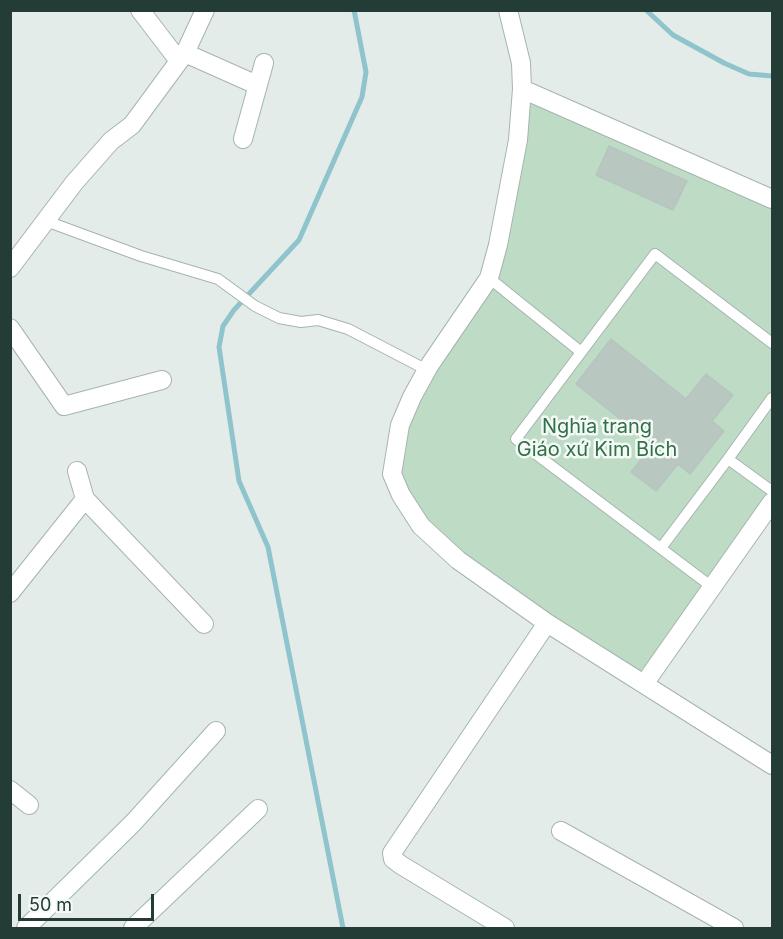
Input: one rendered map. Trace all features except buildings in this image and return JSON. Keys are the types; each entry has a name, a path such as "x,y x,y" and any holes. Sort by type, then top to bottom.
{"street":[{"path":"140,10 182,57 257,85"},
{"path":"10,268 111,141 132,125 182,57 205,10"},
{"path":"508,10 521,63 522,89 518,140 498,245 489,278 427,370 400,425 392,474 400,495 421,526 458,560 547,623 772,765"},
{"path":"243,139 264,63"},
{"path":"522,89 772,199"},
{"path":"10,328 64,406 162,380"},
{"path":"77,471 86,499 204,624"},
{"path":"10,593 86,499"},
{"path":"644,684 772,502"},
{"path":"505,928 401,865 393,859 392,853 547,623"},
{"path":"26,928 133,823 216,731"},
{"path":"10,790 29,805"},
{"path":"133,928 258,809"},
{"path":"561,831 734,928"}],"lane":[{"path":"46,221 141,256 218,279 255,306 279,318 301,322 318,320 348,329 427,370"},
{"path":"712,587 516,439 655,254 772,343"},
{"path":"489,278 581,351"},
{"path":"662,548 772,398"},
{"path":"728,459 772,492"}],"green space":[{"name":"Nghĩa trang Giáo xứ Kim Bích","path":"528,98 772,206 772,493 643,676 550,617 463,556 426,522 399,474 407,426 429,379 492,285"}],"waterway":[{"path":"343,928 268,547 239,481 219,347 223,326 234,310 299,240 362,97 366,72 354,10"},
{"path":"646,10 673,35 724,63 749,74 772,76"}]}
